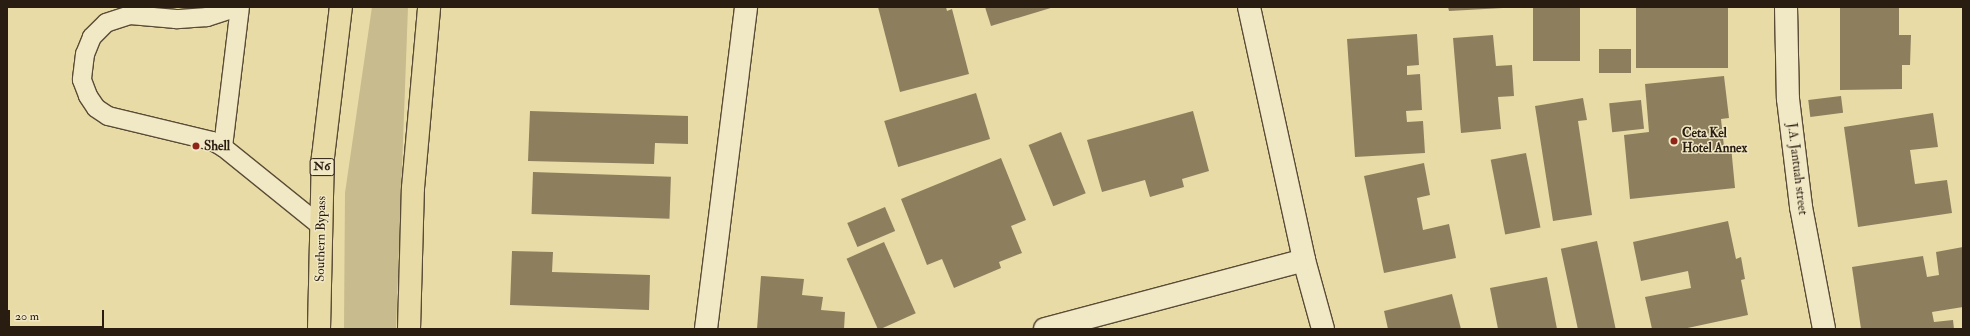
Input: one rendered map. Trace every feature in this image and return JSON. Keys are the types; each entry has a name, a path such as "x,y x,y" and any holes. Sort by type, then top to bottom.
{"highway":[{"name":"Southern Bypass","path":"319,329 323,157 341,7"},
{"path":"409,329 413,188 430,7"}],"street":[{"path":"706,329 746,7"},
{"path":"1248,7 1304,260 1323,329"},
{"name":"J.A. Jantuah street","path":"1786,7 1790,115 1801,207 1824,329"},
{"path":"1045,329 1304,260"}],"lane":[{"path":"223,147 239,7 207,17 176,19 130,15 106,24 92,37 85,54 82,80 88,96 96,108 108,116 212,142 223,147 321,226"}],"shaded area":[{"path":"372,7 408,7 396,329 344,329 345,193"}],"building":[{"path":"878,7 946,7 947,11 952,9 969,74 900,92"},
{"path":"985,7 1054,7 991,26"},
{"path":"1448,7 1502,7 1503,8 1449,11"},
{"path":"1533,7 1580,7 1580,61 1533,61"},
{"path":"1636,7 1728,7 1728,68 1636,68"},
{"path":"1840,7 1899,7 1899,35 1911,35 1910,65 1902,65 1902,89 1840,90"},
{"path":"1417,34 1419,65 1407,66 1407,75 1420,74 1422,110 1406,111 1407,122 1423,121 1425,153 1355,157 1347,39"},
{"path":"1493,35 1496,66 1512,65 1514,96 1498,97 1501,129 1461,133 1453,38"},
{"path":"1599,49 1631,49 1631,73 1599,73"},
{"name":"Ceta Kel Hotel Annex","path":"1724,76 1729,118 1721,119 1724,147 1731,146 1735,188 1630,199 1624,135 1649,132 1645,84"},
{"path":"976,93 990,139 898,167 884,121"},
{"path":"1841,96 1843,113 1810,117 1808,100"},
{"path":"1583,98 1587,120 1578,121 1592,215 1553,221 1535,106"},
{"path":"1641,100 1644,129 1612,132 1609,103"},
{"path":"530,111 688,116 688,144 655,143 654,164 528,161"},
{"path":"1193,111 1209,171 1182,179 1184,187 1150,197 1145,180 1102,192 1087,140"},
{"path":"1933,113 1938,147 1910,150 1915,184 1947,180 1952,213 1858,227 1844,127"},
{"path":"1061,132 1086,193 1053,206 1029,145"},
{"path":"1526,153 1541,228 1505,234 1491,160"},
{"path":"1001,158 1026,220 1011,226 1022,253 999,262 1001,268 954,288 942,259 927,265 901,199"},
{"path":"1424,163 1430,195 1417,198 1423,230 1449,224 1456,258 1384,273 1364,176"},
{"path":"533,172 671,177 669,219 532,214"},
{"path":"885,207 895,231 857,247 847,223"},
{"path":"1728,221 1736,259 1741,257 1745,279 1741,280 1748,315 1683,329 1652,329 1645,297 1691,288 1688,271 1641,281 1633,242"},
{"path":"1597,241 1616,329 1578,329 1561,249"},
{"path":"884,242 916,313 878,329 847,259"},
{"path":"1963,247 1963,307 1932,312 1934,322 1953,320 1954,329 1861,329 1852,267 1923,256 1927,277 1939,275 1936,252"},
{"path":"512,251 553,252 552,272 650,275 649,310 510,305"},
{"path":"761,276 804,279 802,295 823,297 821,310 845,312 844,329 757,329"},
{"path":"1547,277 1557,329 1498,329 1490,288"},
{"path":"1452,294 1461,329 1388,329 1384,311"}],"place":[{"name":"Ceta Kel Hotel Annex","path":"1674,141"},
{"name":"Shell","path":"196,146"}]}
